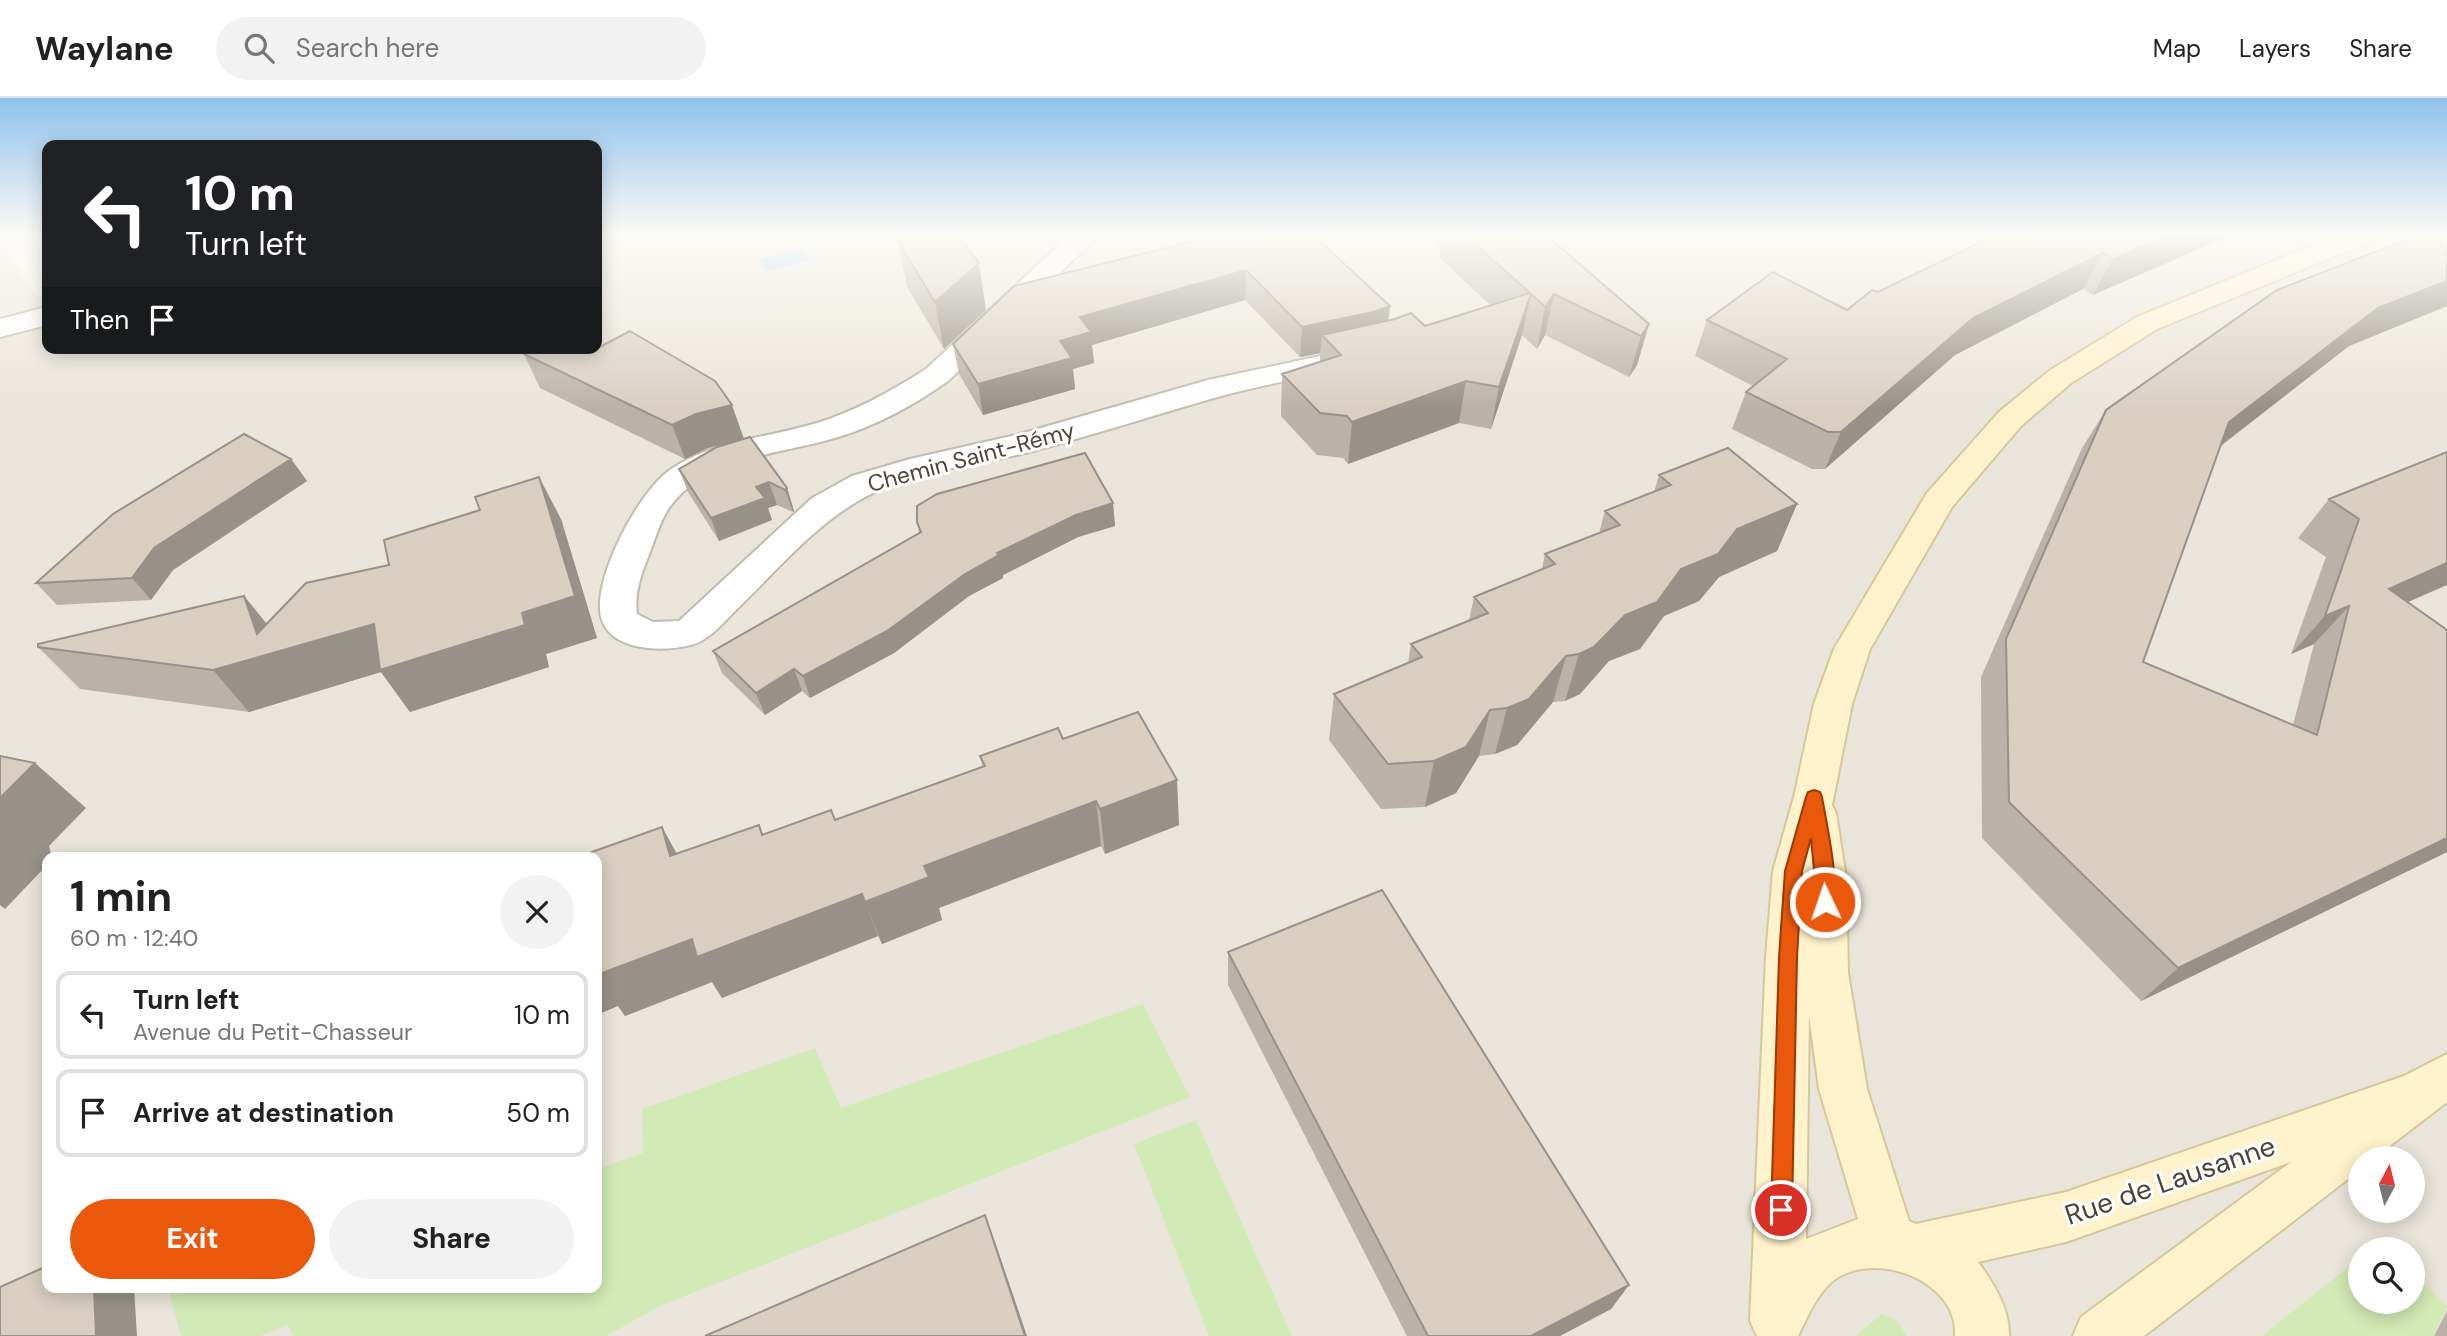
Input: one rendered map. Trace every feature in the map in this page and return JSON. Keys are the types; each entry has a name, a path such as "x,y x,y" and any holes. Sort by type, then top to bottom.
{"street":[{"name":"Chemin Saint-Rémy","path":"1024,293 937,374 913,392 857,420 722,458 685,476 665,491 654,506 631,556 616,606 620,620 646,636 666,637 690,632 824,506 864,484 910,469 1024,443 1219,387 1367,355"},
{"path":"1775,1327 1788,957 1794,871 1814,797 1833,704 1853,649 1940,500 2010,419 2060,377 2147,323 2217,293"},
{"path":"0,328 42,317"},
{"path":"1814,797 1825,878 1826,973 1843,1089 1904,1245 1944,1264 1964,1285 1982,1322 1982,1336"},
{"name":"Rue de Lausanne","path":"1775,1327 1815,1262 1852,1244 1904,1245 2066,1217 2432,1085"},
{"name":"Rue de Lausanne","path":"2100,1336 2432,1085"}],"shaded area":[{"path":"0,293 34,293 37,297 42,296 42,354 602,354 602,293 2447,293 2447,1336 0,1336"}],"green space":[{"path":"1143,1004 1190,1097 662,1305 606,1336 293,1336 288,1325 260,1336 181,1336 169,1293 602,1293 602,1167 643,1153 642,1109 815,1048 841,1108"},
{"path":"1196,1120 1292,1336 1209,1336 1134,1144"},
{"path":"2348,1267 2348,1314 2425,1314 2425,1285 2447,1306 2434,1336 2262,1336"},
{"path":"1882,1314 1897,1321 1907,1336 1855,1336"}],"building":[{"path":"929,293 945,293 935,302"},
{"path":"1007,293 1166,293 1080,317 1091,332 1060,341 1072,358 978,384 953,344"},
{"path":"1268,293 1376,293 1390,306 1373,312 1302,327"},
{"path":"1530,293 1613,293 1649,324 1641,336 1554,294 1545,307 1531,294 1499,387 1466,381 1352,422 1347,416 1320,413 1282,374 1341,355 1322,335 1411,313 1425,326"},
{"path":"1744,293 1813,293 1847,310 1869,293 2023,293 1973,318 1841,432 1828,432 1746,392 1787,359 1707,320"},
{"path":"2273,293 2417,293 2378,308 2229,422 2143,662 2317,735 2349,606 2325,616 2359,519 2329,499 2447,452 2447,563 2389,589 2447,630 2447,838 2178,968 2009,802 2006,639 2106,410"},
{"path":"630,331 715,381 732,405 696,414 672,425 524,354 602,354 602,346"},
{"path":"244,434 291,459 154,548 132,578 36,583 113,514"},
{"path":"750,437 787,488 785,490 769,482 756,487 765,498 711,518 679,469 717,447"},
{"path":"1728,448 1797,504 1737,529 1718,554 1681,569 1657,602 1625,615 1594,647 1566,656 1529,699 1507,708 1490,710 1466,747 1434,761 1388,764 1334,694 1422,657 1411,644 1488,613 1474,597 1555,564 1545,554 1620,525 1605,511 1671,485 1659,475"},
{"path":"1085,453 1113,503 1076,515 997,553 999,555 965,574 887,631 803,676 794,669 756,693 713,651 921,532 917,522 917,506 937,494"},
{"path":"539,477 575,596 522,613 525,625 380,670 374,624 213,670 38,647 38,644 244,596 257,634 306,583 389,565 384,540 480,510 475,497"},
{"path":"1138,712 1177,780 1100,809 1096,801 924,866 929,877 865,902 862,894 697,957 692,939 602,973 602,852 592,852 662,827 670,856 759,825 762,835 831,810 835,820 985,766 980,756 1058,728 1063,739"},
{"path":"0,756 35,763 0,798"},
{"path":"1382,890 1629,1285 1531,1336 1428,1336 1228,952"},
{"path":"985,1215 1025,1336 705,1336"},
{"path":"42,1268 42,1293 94,1293 96,1336 0,1336 0,1287"}],"route":[{"path":"1781,1210 1788,957 1794,871 1814,797 1825,878 1825,902"}]}
